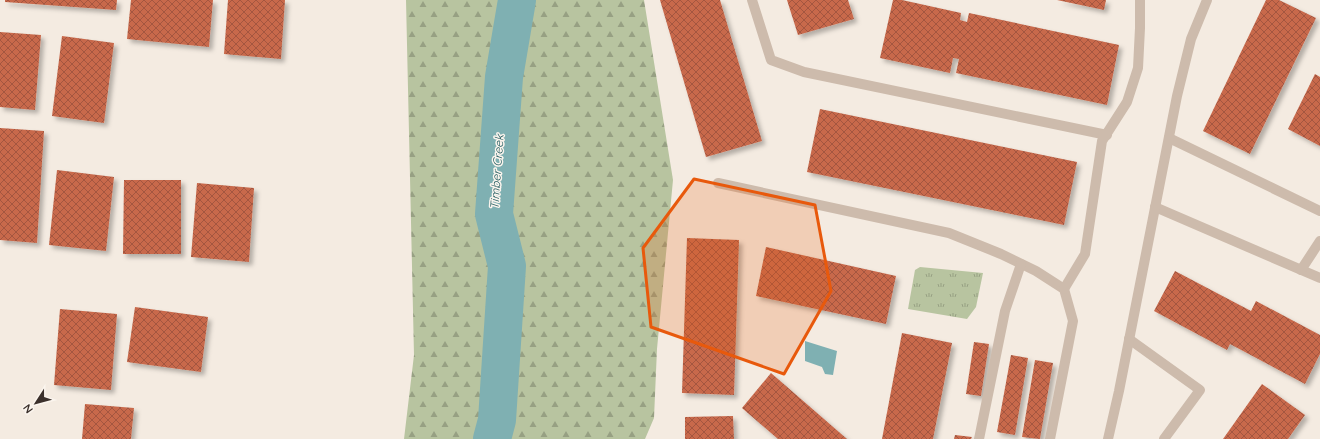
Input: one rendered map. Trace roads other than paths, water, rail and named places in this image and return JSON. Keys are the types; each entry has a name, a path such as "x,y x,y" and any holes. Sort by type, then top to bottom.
{"lane":[{"path":"752,0 771,60 784,65 804,72 1107,135"},
{"path":"1064,289 1085,254 1102,141 1128,102 1138,68 1140,0"},
{"path":"1108,439 1119,391 1177,96 1192,39 1207,0"},
{"path":"1169,138 1320,211"},
{"path":"718,184 949,233 1001,254 1036,271 1064,289 1073,321 1050,439"},
{"path":"1155,207 1320,278"},
{"path":"1301,270 1320,241"},
{"path":"979,439 1005,311 1021,264"},
{"path":"1129,339 1200,390 1164,439"}],"water":[{"path":"805,341 837,351 833,375 825,374 822,367 805,361"}],"waterway":[{"name":"Timber Creek","path":"492,439 497,420 507,266 494,214 504,77 517,0"}]}
